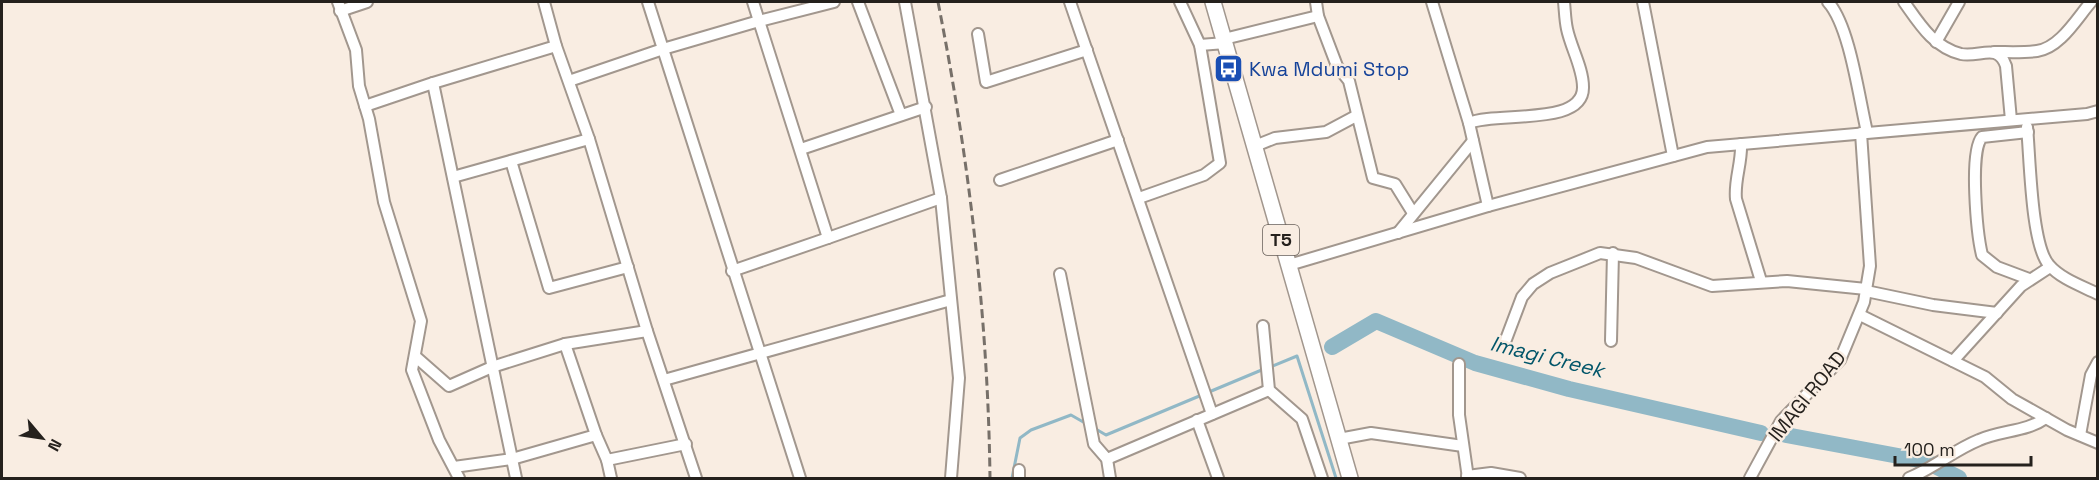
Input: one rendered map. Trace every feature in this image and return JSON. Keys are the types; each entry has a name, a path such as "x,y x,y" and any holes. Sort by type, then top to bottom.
{"highway":[{"name":"T5","path":"1213,2 1350,478"}],"street":[{"path":"367,2 339,6 349,26 356,50 359,86 384,202 421,321 412,370 439,440 459,478"},
{"path":"544,2 556,46 589,139 647,331 696,478"},
{"path":"648,2 732,271 800,478"},
{"path":"753,2 828,238"},
{"path":"569,81 663,49 834,2"},
{"path":"858,2 901,115"},
{"path":"905,2 941,198 959,378 951,478"},
{"path":"1070,2 1212,414"},
{"path":"1139,198 1204,175 1220,162 1200,45 1180,2"},
{"path":"1316,2 1318,16 1337,66 1349,81 1373,178 1395,184 1413,213"},
{"path":"1432,2 1469,123 1488,206"},
{"path":"1469,123 1488,117 1554,114 1567,111 1576,104 1583,87 1567,29 1564,2"},
{"path":"1642,2 1673,156"},
{"path":"1904,2 1936,42 1963,55 2037,51 2048,47 2062,35 2091,2"},
{"path":"1936,42 1959,2"},
{"name":"IMAGI ROAD","path":"1750,478 1781,421 1840,360 1860,315 1866,290 1870,266 1864,132 1848,49 1832,3"},
{"path":"1200,45 1224,41 1318,16"},
{"path":"978,33 986,82 1087,50"},
{"path":"365,106 556,46"},
{"path":"1994,52 2002,58 2006,66 2011,120"},
{"path":"433,83 516,478"},
{"path":"801,149 926,107"},
{"path":"1289,265 1488,206 1707,147 2097,111"},
{"path":"1255,147 1275,138 1326,132 1356,116"},
{"path":"2026,118 2038,240 2043,257 2050,267 2097,294"},
{"path":"2028,132 1982,137 1976,152 1978,236 1982,255 1997,267 2029,279"},
{"path":"453,177 589,139"},
{"path":"1000,180 1119,141"},
{"path":"1398,233 1473,141"},
{"path":"1741,144 1742,160 1735,186 1736,199 1761,281"},
{"path":"511,161 549,288 628,267"},
{"path":"732,271 941,198"},
{"path":"1505,342 1522,297 1533,285 1574,261 1600,253 1636,258 1712,286 1723,287 1761,281 1866,290 1933,305 1997,313"},
{"path":"1611,341 1613,253"},
{"path":"1953,361 2029,279 2050,267"},
{"path":"1060,274 1094,444 1107,459 1110,478"},
{"path":"664,380 951,300"},
{"path":"1860,315 1985,377 2012,399 2097,443"},
{"path":"1263,326 1269,390 1302,419 1322,478"},
{"path":"416,357 449,386 492,367 566,345 647,331"},
{"path":"566,345 596,435 607,460 610,478"},
{"path":"2080,435 2091,375 2097,362"},
{"path":"1459,364 1457,388 1468,477 1491,473 1520,478"},
{"path":"1107,459 1269,390"},
{"path":"1909,478 1936,466 1961,448 1983,438 2033,427 2046,418"},
{"path":"1197,420 1218,478"},
{"path":"1339,439 1371,433 1463,446"},
{"path":"454,467 512,459 596,435"},
{"path":"607,460 686,444"}],"waterway":[{"name":"Imagi Creek","path":"1332,347 1376,321 1475,363 1569,389 1761,433"},
{"path":"1270,367 1297,356 1336,478"},
{"name":"Imagi Creek","path":"1094,428 1106,435 1264,369"},
{"name":"Imagi Creek","path":"1012,478 1020,438 1031,430 1071,415 1085,423"},
{"name":"Imagi Creek","path":"1786,435 1925,461 1959,478"}],"railway":[{"path":"938,2 959,120 975,239 985,358 990,478"}],"place":[{"name":"Kwa Mdumi Stop","path":"1228,69"}]}
